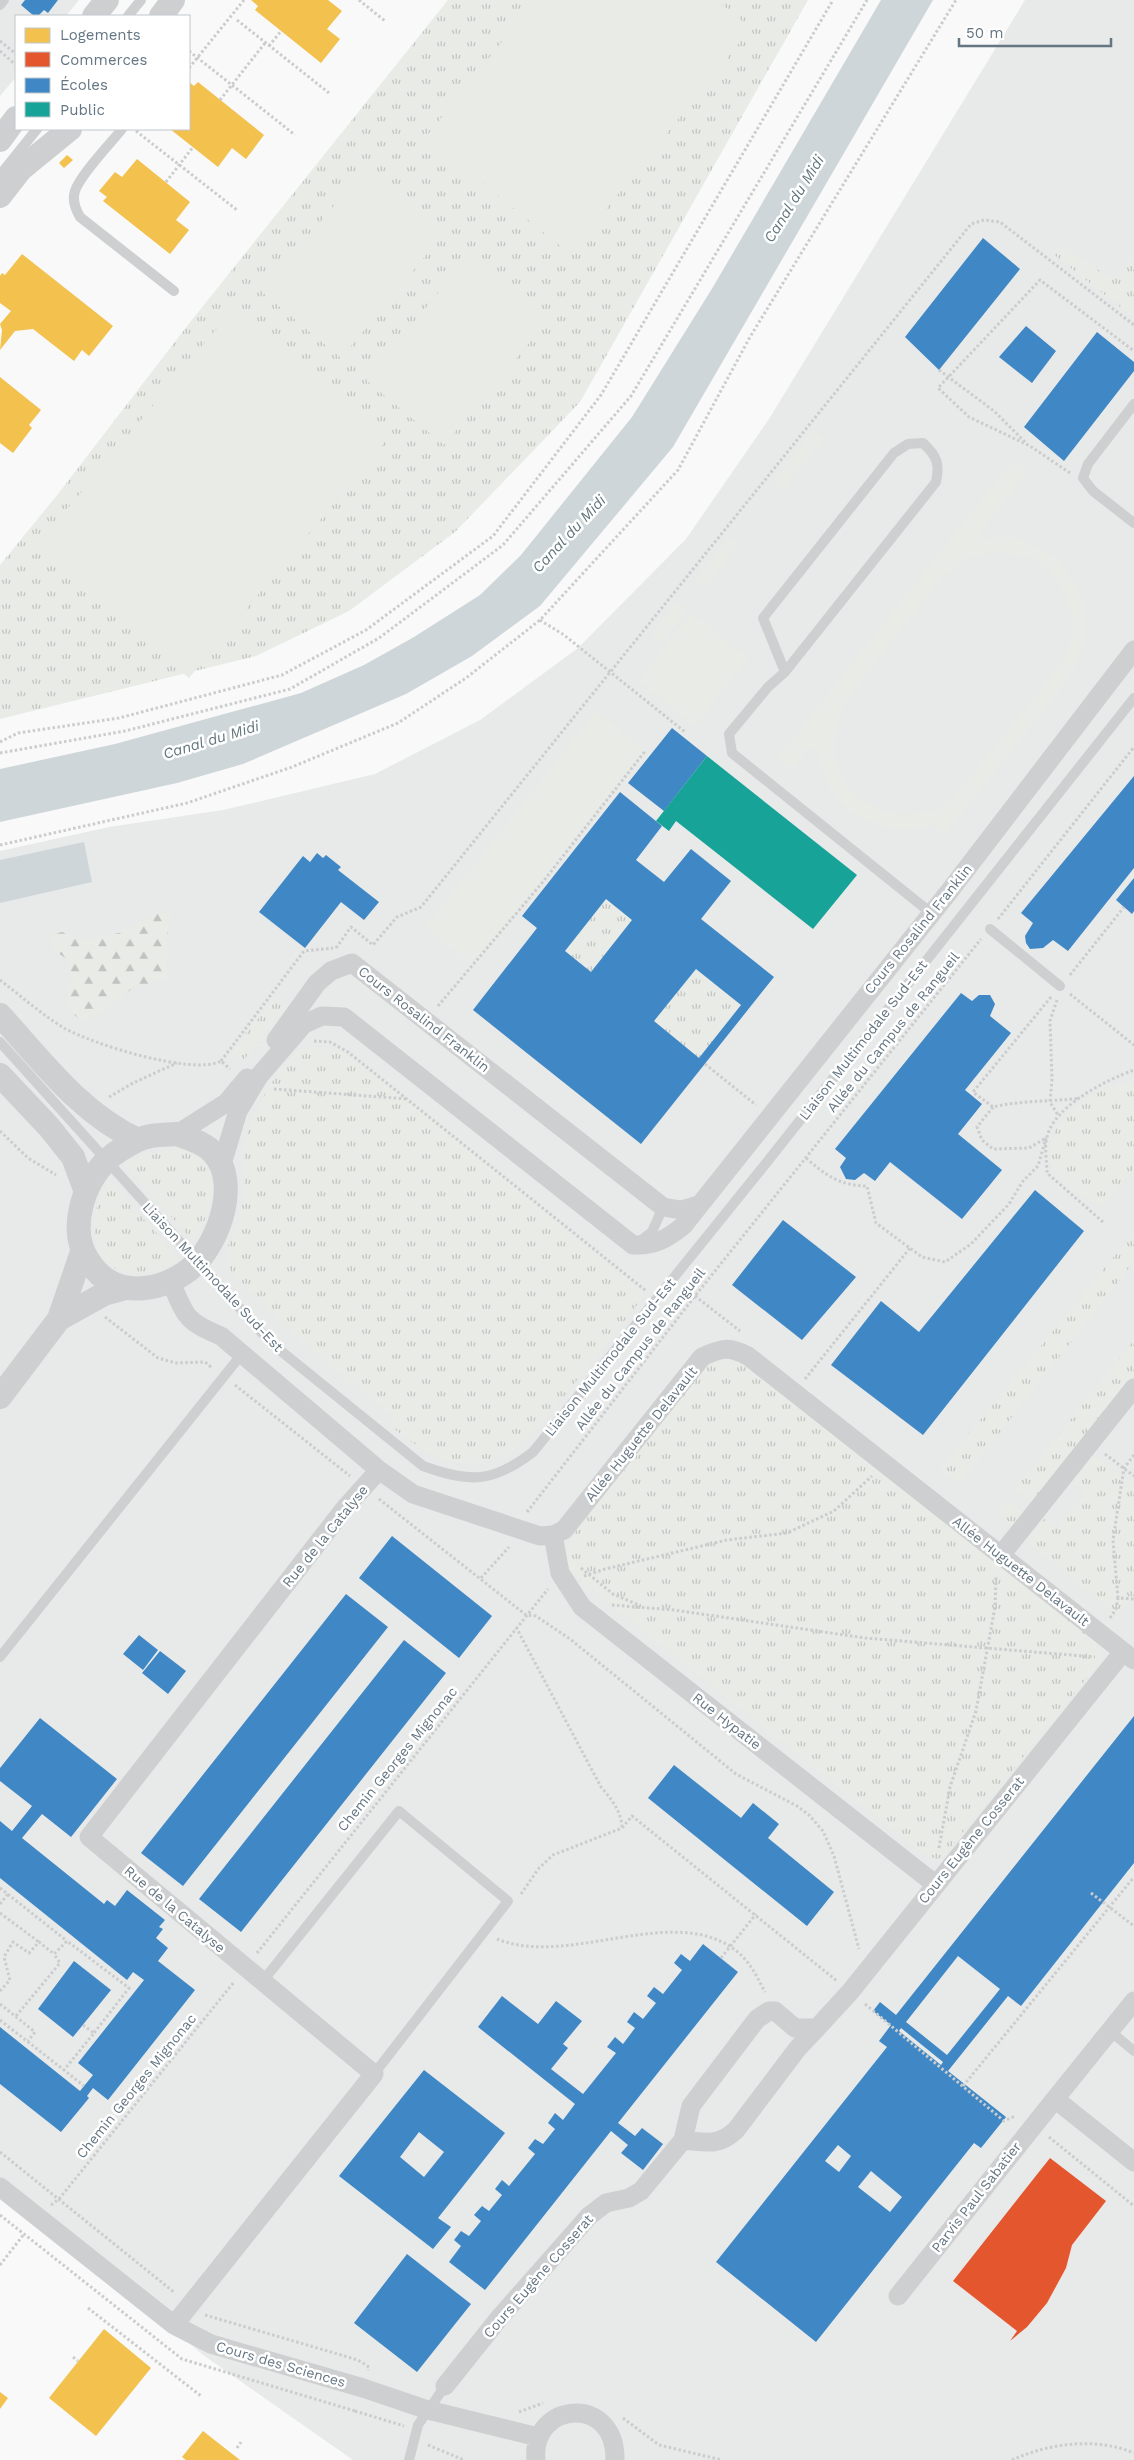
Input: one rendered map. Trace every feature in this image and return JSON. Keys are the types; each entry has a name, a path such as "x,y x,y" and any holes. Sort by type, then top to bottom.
{"street":[{"path":"95,15 107,0"},
{"path":"162,15 173,0"},
{"path":"0,140 15,119"},
{"path":"0,196 21,169 69,130"},
{"name":"Cours Rosalind Franklin","path":"633,1245 647,1246 668,1238 683,1226 931,913 1134,650"},
{"name":"Cours Rosalind Franklin","path":"177,1134 226,1103 245,1081 317,983 331,971 352,963 663,1208"},
{"path":"0,1015 90,1111 117,1130 138,1140"},
{"path":"59,1319 104,1294 122,1289 154,1287 171,1282 197,1262 214,1238 224,1211 226,1188 222,1164 238,1111 259,1076 304,1024 322,1016 344,1017 633,1245"},
{"path":"0,1075 49,1127 73,1157 86,1192"},
{"path":"122,1289 93,1268 82,1252 78,1232 86,1192 106,1161 138,1140 154,1135 177,1134 193,1139 209,1149 222,1164"},
{"path":"663,1208 681,1210 698,1205"},
{"path":"0,1397 59,1319 82,1252"},
{"path":"171,1282 186,1314 196,1326 221,1336 241,1355 379,1470 414,1494 540,1536 553,1535"},
{"name":"Allée Huguette Delavault","path":"553,1535 564,1530 702,1357 716,1351 733,1349 748,1356 887,1466 999,1563 1129,1656"},
{"path":"999,1563 1134,1388"},
{"name":"Rue de la Catalyse","path":"374,2074 244,1969 89,1837 345,1508 379,1470"},
{"name":"Rue Hypatie","path":"553,1535 582,1607 935,1884"},
{"name":"Cours Eugène Cosserat","path":"683,2140 712,2143 726,2140 736,2130 798,2048 863,1977 935,1884 1129,1656"},
{"name":"Parvis Paul Sabatier","path":"898,2296 1134,2001"},
{"name":"Cours Eugène Cosserat","path":"445,2386 500,2318 589,2216 606,2203 629,2198 641,2191 683,2140 691,2106 757,2019 768,2011 775,2011 795,2028 817,2028"},
{"path":"174,2325 374,2074"},
{"path":"1055,2099 1134,2162"},
{"name":"Cours des Sciences","path":"0,2188 174,2325 211,2344 363,2388 428,2410 538,2436"},
{"path":"536,2460 538,2436 548,2423 559,2416 576,2412 590,2415 602,2423 610,2432 615,2445 615,2460"}],"lane":[{"path":"0,5 4,0"},
{"path":"129,15 140,0"},
{"path":"0,175 36,130"},
{"path":"121,130 78,185 74,196 75,207 80,217 174,291"},
{"path":"1134,404 1088,464 1083,478 1093,491 1134,523"},
{"path":"785,672 763,618 894,453 908,444 923,443 935,454 940,468 936,482 785,672 768,687 728,734 732,753 931,913"},
{"name":"Liaison Multimodale Sud-Est","path":"0,1042 271,1343 423,1466 452,1476 476,1478 500,1473 518,1464 534,1452 763,1167 1134,698"},
{"path":"990,929 1060,986"},
{"path":"633,1245 647,1238 652,1232 663,1208"},
{"path":"0,1657 241,1355"},
{"path":"262,1982 399,1811 508,1901 374,2074"},
{"path":"1110,2031 1134,2051"},
{"path":"409,2460 418,2425 445,2386"}],"path":[{"path":"190,67 244,0"},
{"path":"359,0 385,21"},
{"path":"0,742 18,733 119,718 282,675 366,630 492,536 601,395 833,0"},
{"path":"0,753 125,731 290,689 378,638 503,545 631,396 867,0"},
{"path":"0,845 187,803 292,768 398,723 466,678 540,620 678,470 750,336 956,0"},
{"path":"237,20 329,93"},
{"path":"269,46 281,31"},
{"path":"0,41 15,53"},
{"path":"220,100 265,43"},
{"path":"0,51 15,63"},
{"path":"190,52 295,135"},
{"path":"190,61 197,57"},
{"path":"135,130 237,210"},
{"path":"166,182 193,147"},
{"path":"0,980 32,1006 65,1028 97,1042 134,1054 178,1062 213,1065 221,1061 304,952 336,948 351,927 373,945 397,917 421,907 971,224 984,220 1000,222 1134,324"},
{"path":"1073,475 1030,446 969,416 938,388 1040,280 1134,351"},
{"path":"939,370 994,411 1030,446"},
{"path":"540,620 564,635 609,673 685,732"},
{"name":"Allée du Campus de Rangueil","path":"520,1520 1134,747"},
{"path":"443,1000 542,883 646,750"},
{"path":"993,1107 973,1092 1124,907"},
{"path":"336,948 352,963"},
{"path":"1060,986 1134,1045"},
{"path":"1058,1115 1050,1102 1052,1079 1050,1021 1060,986"},
{"path":"310,1042 330,1042 348,1052 647,1292"},
{"path":"221,1061 232,1070"},
{"path":"108,1098 133,1083 178,1062"},
{"path":"705,1064 759,1107"},
{"path":"806,1158 820,1171 851,1186 867,1186 876,1223 922,1256 945,1262 971,1244 1009,1204 1023,1181 1038,1166 1046,1138 1058,1115 1080,1098 1117,1076 1134,1070"},
{"path":"268,1088 408,1099"},
{"path":"1046,1138 1029,1148 993,1149 982,1140 977,1127 993,1107 1019,1101 1050,1102 1080,1098"},
{"path":"0,1131 28,1158 57,1176"},
{"path":"1046,1138 1047,1173 1103,1222"},
{"path":"804,1381 910,1248"},
{"path":"98,1312 158,1358 176,1363 205,1362 212,1368"},
{"path":"234,1385 344,1471"},
{"path":"1091,1444 1134,1476"},
{"path":"1105,1624 1116,1608 1118,1598 1113,1540 1124,1468 1134,1455"},
{"path":"569,1576 589,1575 727,1540 787,1533 834,1511 869,1477 887,1466"},
{"path":"373,1495 526,1615 536,1616 570,1639 736,1774 797,1806 809,1815 823,1831 834,1856 858,1941 863,1977"},
{"path":"481,1578 511,1545"},
{"path":"938,1850 950,1787 976,1711 994,1607 999,1563"},
{"path":"578,1566 626,1601 646,1608"},
{"name":"Chemin Georges Mignonac","path":"45,2209 60,2199 516,1627 526,1615 569,1576"},
{"path":"1118,1598 1134,1599"},
{"path":"611,1605 674,1610 865,1638 1101,1657"},
{"path":"516,1627 600,1787 613,1801 621,1816 622,1828"},
{"path":"521,1894 539,1868 552,1855 622,1828 632,1816"},
{"path":"963,2086 1134,1877"},
{"path":"0,1888 129,1988 64,2070"},
{"path":"1091,1893 1134,1926"},
{"path":"0,1904 8,1894"},
{"path":"0,1913 54,1954 60,1963 16,2016"},
{"path":"721,1958 756,1914"},
{"path":"492,1937 510,1945 547,1948 609,1938 685,1933 716,1938 730,1946 753,1969 765,1992"},
{"path":"54,1954 67,1940"},
{"path":"0,1991 10,1980 2,1957 13,1942 29,1953 39,1942"},
{"path":"0,2004 35,2032 28,2041"},
{"path":"0,2020 84,2086"},
{"path":"83,2025 94,2033"},
{"path":"1042,2132 1134,2206"},
{"path":"0,2152 182,2298"},
{"path":"0,2265 28,2230"},
{"path":"88,2308 201,2396"},
{"path":"202,2313 208,2317 358,2360 369,2367 366,2376"},
{"path":"73,2356 78,2361"},
{"path":"357,2403 355,2411 404,2426"},
{"path":"237,2448 241,2442"},
{"path":"423,2443 464,2460"},
{"path":"1012,2460 1059,2445 1068,2444 1086,2443 1119,2447 1134,2453"}],"shaded area":[{"path":"0,0 79,0 67,15 15,15 15,78 0,96"},
{"path":"1025,0 1134,0 1134,2460 353,2460 203,2355 0,2181 0,851 109,827 223,810 375,774 480,720 578,648 686,539 769,419"}],"green space":[{"path":"448,0 808,0 580,402 455,532 349,611 256,656 0,719 0,565 58,494 187,326"},
{"path":"535,0 716,0 751,28 570,254 426,137"},
{"path":"368,165 446,231 341,358 262,292"},
{"path":"1060,244 1113,280 1134,256 1134,318 1052,253"},
{"path":"472,252 550,318 444,445 366,380"},
{"path":"233,309 388,438 189,678 34,549"},
{"path":"813,430 824,438 783,490 772,482"},
{"path":"1013,460 1028,472 979,533 987,539 1006,536 1013,537 1035,546 1059,563 1069,574 1082,600 1085,614 1086,629 1083,650 1064,685 945,834 933,825 911,829 889,828 857,815 847,808 832,792 817,754 811,746 791,769 777,758","holes":["991,553 1017,555 1033,560 1051,573 1058,582 1068,602 1073,624 1071,640 1066,653 1056,670 951,799 932,810 915,814 900,814 872,806 850,788 836,763 834,736 846,701 944,575 966,560"]},
{"path":"729,537 739,545 705,588 695,580"},
{"path":"677,602 687,611 661,644 651,635"},
{"path":"691,613 748,658 695,726 638,681"},
{"path":"596,711 645,750 474,966 425,927"},
{"path":"606,899 632,920 591,972 565,951"},
{"path":"159,913 172,913 168,927 166,979 133,988 95,1017 81,1021 65,1006 71,978 70,961 55,951 47,936 62,932 83,940 119,933"},
{"path":"696,969 741,1005 699,1058 654,1021"},
{"path":"274,999 286,1007 242,1062 230,1053"},
{"path":"324,1046 347,1055 408,1099 645,1295 537,1430 506,1456 473,1464 443,1461 413,1443 390,1426 395,1417 312,1350 232,1273 228,1264 229,1242 243,1204 245,1147 251,1124 272,1083 288,1060 302,1049"},
{"path":"1134,1081 1134,1168 1103,1207 1074,1189 1059,1175 1052,1162 1050,1150 1052,1137 1067,1115 1089,1098 1101,1091"},
{"path":"178,1149 194,1155 205,1164 211,1174 211,1199 196,1240 193,1241 126,1166 126,1163 144,1154"},
{"path":"107,1182 110,1182 178,1257 178,1260 164,1268 136,1274 123,1272 111,1266 102,1257 96,1244 94,1221 98,1203"},
{"path":"1134,1232 1134,1262 959,1484 940,1469"},
{"path":"1134,1340 1134,1378 1034,1504 1015,1489"},
{"path":"728,1360 747,1364 1076,1623 1098,1645 1100,1650 1099,1663 943,1857 937,1859 923,1854 577,1578 569,1567 567,1555 569,1543 576,1531 706,1367 716,1362"},
{"path":"1094,1455 1134,1485 1134,1596 1118,1615 1026,1542 1044,1519 1057,1529 1085,1493 1073,1482"},
{"path":"1007,1499 1025,1514 1015,1527 997,1512"}],"water":[{"name":"Canal du Midi","path":"881,0 933,0 673,447 540,606 472,656 406,694 243,764 177,783 0,822 0,769 115,744 301,693 364,665 414,637 480,595 521,555 632,417 713,287"},
{"path":"84,842 92,882 0,903 0,860"}],"building: Logements":[{"path":"251,0 328,0 342,11 327,29 340,39 321,63 255,10 258,6"},
{"path":"198,82 264,135 246,159 232,148 218,167 171,130 190,130 190,83 194,86"},
{"path":"67,155 73,160 64,168 59,163"},
{"path":"137,159 190,202 176,220 189,230 170,254 103,201 107,197 99,191 115,172 122,177"},
{"path":"22,254 113,326 89,356 82,350 74,361 33,329 15,331 0,350 2,330 0,324 11,311 0,303 0,276 2,273 5,275"},
{"path":"0,377 41,410 29,425 32,428 13,453 0,443"},
{"path":"104,2329 151,2368 96,2436 49,2398"},
{"path":"0,2392 8,2398 0,2409"},
{"path":"203,2431 240,2460 186,2460 182,2457"}],"building: Commerces":[{"path":"1050,2158 1106,2201 1072,2245 1066,2268 1047,2303 1027,2327 1010,2341 1017,2331 953,2281"}],"building: Écoles":[{"path":"25,0 58,0 48,13 44,10 39,15 33,15 21,5"},
{"path":"983,238 1020,269 939,370 905,337"},
{"path":"1026,326 1056,351 1032,383 999,357"},
{"path":"1097,332 1134,362 1134,371 1064,461 1024,427"},
{"path":"672,728 707,756 664,811 628,783"},
{"path":"1134,776 1134,868 1068,951 1053,940 1043,948 1030,949 1026,943 1025,936 1033,923 1021,913"},
{"path":"620,792 662,826 636,860 664,882 691,849 731,881 701,919 774,977 641,1144 473,1010 537,928 522,916","holes":["606,899 632,920 591,972 565,951","696,969 741,1005 699,1058 654,1021"]},
{"path":"317,853 323,858 326,855 341,867 338,870 379,902 364,920 341,902 305,948 259,912 303,856 310,862"},
{"path":"1134,878 1134,911 1132,914 1116,900"},
{"path":"961,993 972,1001 979,995 990,995 995,1004 990,1016 1011,1033 965,1090 982,1104 958,1134 1002,1170 962,1219 890,1162 875,1181 864,1173 855,1180 846,1179 840,1167 846,1158 835,1149"},
{"path":"1035,1190 1084,1231 923,1435 831,1365 881,1301 919,1332"},
{"path":"783,1220 856,1277 802,1340 732,1285"},
{"path":"392,1536 492,1616 459,1658 359,1578"},
{"path":"346,1594 388,1627 183,1886 141,1853"},
{"path":"139,1635 158,1650 143,1670 123,1654"},
{"path":"404,1640 446,1673 241,1932 199,1899"},
{"path":"160,1651 186,1671 168,1694 142,1673"},
{"path":"1134,1716 1134,1863 1021,2006 1008,1996 948,2071 1006,2117 981,2148 974,2143 816,2342 716,2262 887,2047 879,2041 891,2025 873,2011 880,2002 896,2015","holes":["958,1956 1000,1989 947,2055 906,2022","901,2028 943,2062 941,2065 899,2031","838,2145 851,2156 839,2172 825,2161","871,2171 902,2197 890,2212 858,2187"]},
{"path":"40,1718 117,1779 71,1837 42,1814 22,1838 104,1904 107,1900 115,1906 127,1890 165,1920 159,1927 163,1929 156,1938 168,1948 158,1961 195,1990 108,2100 93,2088 87,2096 89,2098 61,2132 0,2084 0,2027 80,2091 93,2075 78,2063 144,1980 133,1972 127,1980 0,1878 0,1821 12,1831 32,1806 0,1781 0,1768"},
{"path":"674,1765 741,1818 753,1803 779,1824 768,1838 834,1892 807,1926 648,1798"},
{"path":"703,1944 738,1972 618,2123 635,2136 642,2128 663,2144 643,2170 621,2153 628,2145 611,2131 485,2290 449,2262 461,2246 454,2240 461,2231 469,2236 481,2221 474,2215 482,2206 489,2211 502,2195 495,2189 502,2180 509,2186 535,2154 528,2148 535,2139 543,2144 555,2129 548,2123 555,2113 563,2120 575,2104 478,2027 502,1996 538,2024 556,2001 582,2021 563,2044 568,2048 551,2069 583,2094 616,2053 607,2047 615,2037 623,2044 635,2028 627,2022 634,2012 643,2019 656,2003 647,1996 654,1987 663,1994 682,1970 674,1963 681,1954 690,1961"},
{"path":"74,1961 111,1990 73,2037 38,2009"},
{"path":"424,2070 505,2133 438,2218 451,2227 433,2249 339,2176","holes":["419,2132 444,2152 424,2177 400,2157"]},
{"path":"407,2254 471,2304 417,2372 354,2323"}],"building: Public":[{"path":"707,756 857,875 813,929 676,821 669,831 656,821"}]}
